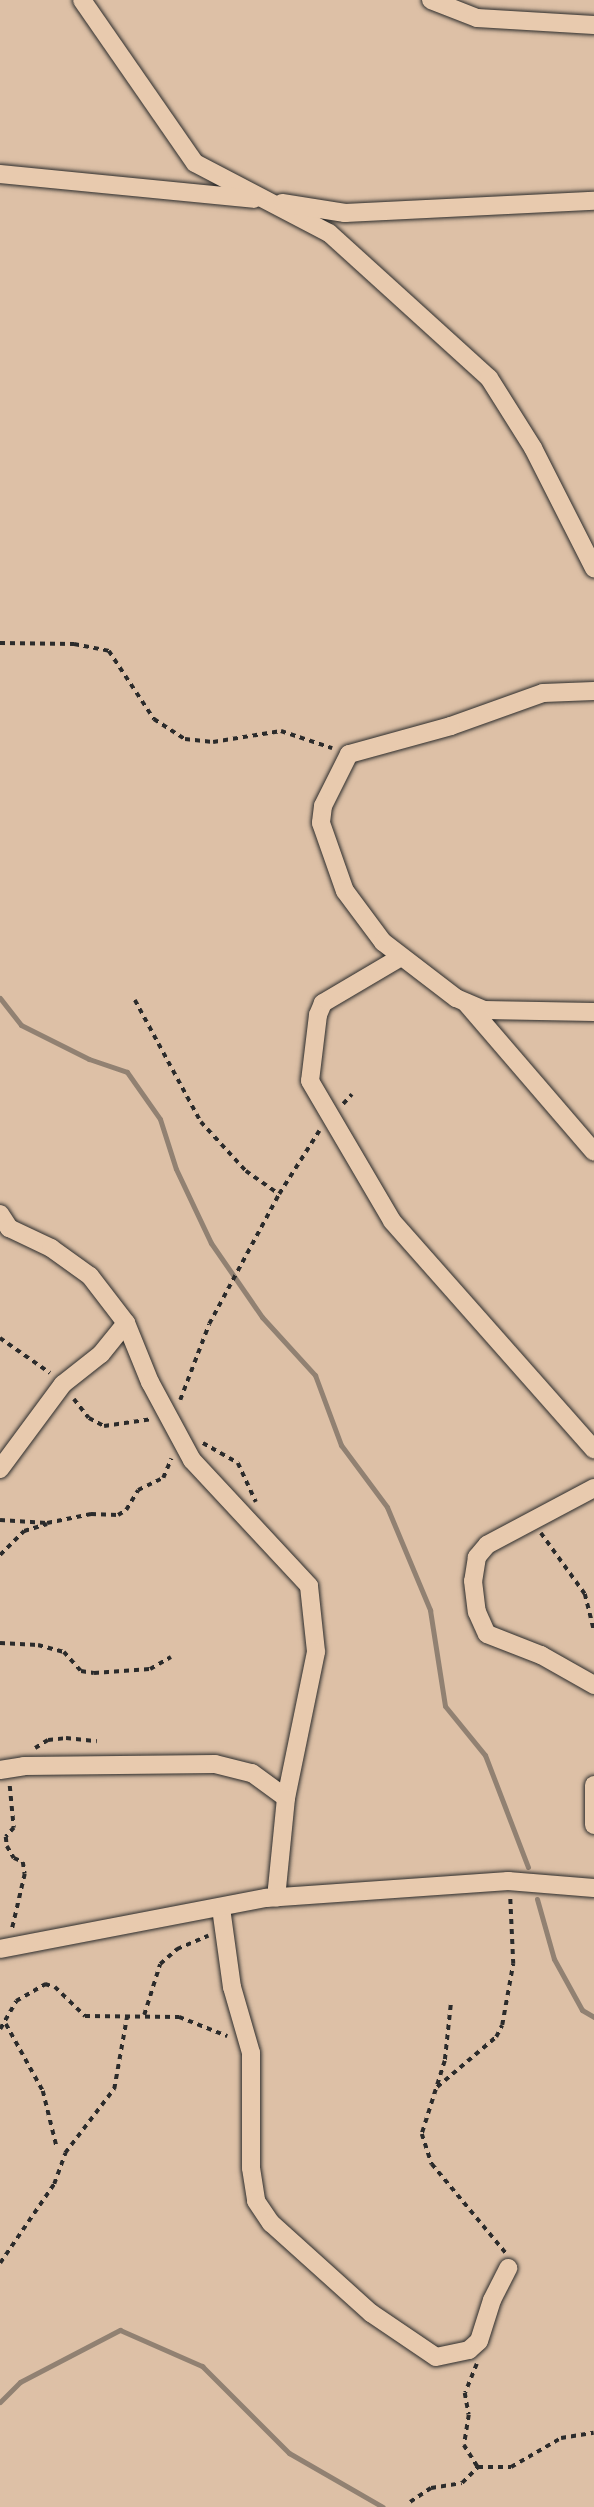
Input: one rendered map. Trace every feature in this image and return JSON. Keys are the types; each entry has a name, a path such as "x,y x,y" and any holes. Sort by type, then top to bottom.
{"street":[{"path":"82,0 195,163 329,233 489,378 533,448 594,568"},
{"path":"432,0 477,18 594,25"},
{"path":"0,174 264,200 345,213 594,201"},
{"path":"594,691 543,693 451,726 349,754 323,806 321,823 345,891 383,942 465,1002 484,1010 594,1012"},
{"path":"401,957 338,992 318,1015 310,1081 392,1221 594,1448"},
{"path":"465,1002 594,1152"},
{"path":"3,1223 51,1248 90,1276 126,1322 150,1382 192,1460 309,1586 316,1652 286,1798 276,1898"},
{"path":"0,1469 62,1384 101,1354 126,1322"},
{"path":"594,1488 487,1545 477,1557 473,1581 477,1612 487,1634 541,1654 594,1685"},
{"path":"0,1770 24,1766 215,1764 252,1773 286,1798"},
{"path":"594,1785 594,1825"},
{"path":"4,1948 276,1898 508,1881 594,1888"},
{"path":"221,1908 221,1927 251,2053 251,2168 256,2201 271,2223 371,2313 436,2357 469,2350 479,2341 492,2300 508,2268"}],"path":[{"path":"0,643 74,644 109,651 154,719 185,739 213,742 281,731 349,754"},
{"path":"135,1000 201,1122 246,1171 279,1194"},
{"path":"174,1425 209,1324 308,1145 352,1094"},
{"path":"0,1338 62,1384 89,1418 104,1426 153,1419 174,1425 231,1456 256,1502"},
{"path":"0,1555 24,1531 47,1523 126,1510 138,1490 163,1478 172,1453"},
{"path":"0,1520 47,1523"},
{"path":"538,1530 585,1594 594,1629"},
{"path":"0,1643 38,1644 64,1652 81,1671 94,1673 150,1670 171,1657"},
{"path":"0,1770 13,1794 14,1828 6,1837 7,1846 13,1858 23,1862 25,1874 4,1948"},
{"path":"435,2088 496,2037 502,2025 513,1964 508,1881"},
{"path":"144,2015 154,1978 167,1956 221,1927"},
{"path":"0,2029 6,2024 16,2001 45,1984 55,1987 85,2017 144,2015 198,2022 251,2053"},
{"path":"452,2005 444,2061 422,2134 432,2164 508,2255 508,2268"},
{"path":"0,2263 54,2184 65,2153 114,2089 127,2017"},
{"path":"6,2024 43,2091 57,2148"},
{"path":"478,2468 464,2445 469,2414 465,2393 478,2361 479,2341"},
{"path":"410,2502 431,2488 454,2487 478,2468 511,2468 561,2438 594,2433"}],"waterway":[{"path":"0,998 21,1025 89,1059 127,1072 160,1119 176,1169 211,1243 262,1317 315,1375 341,1445 387,1507 430,1610 445,1706 485,1755 528,1867"},
{"path":"537,1899 554,1959 582,2010 594,2017"},
{"path":"0,2402 20,2382 120,2330 202,2366 289,2453 383,2507"}]}
